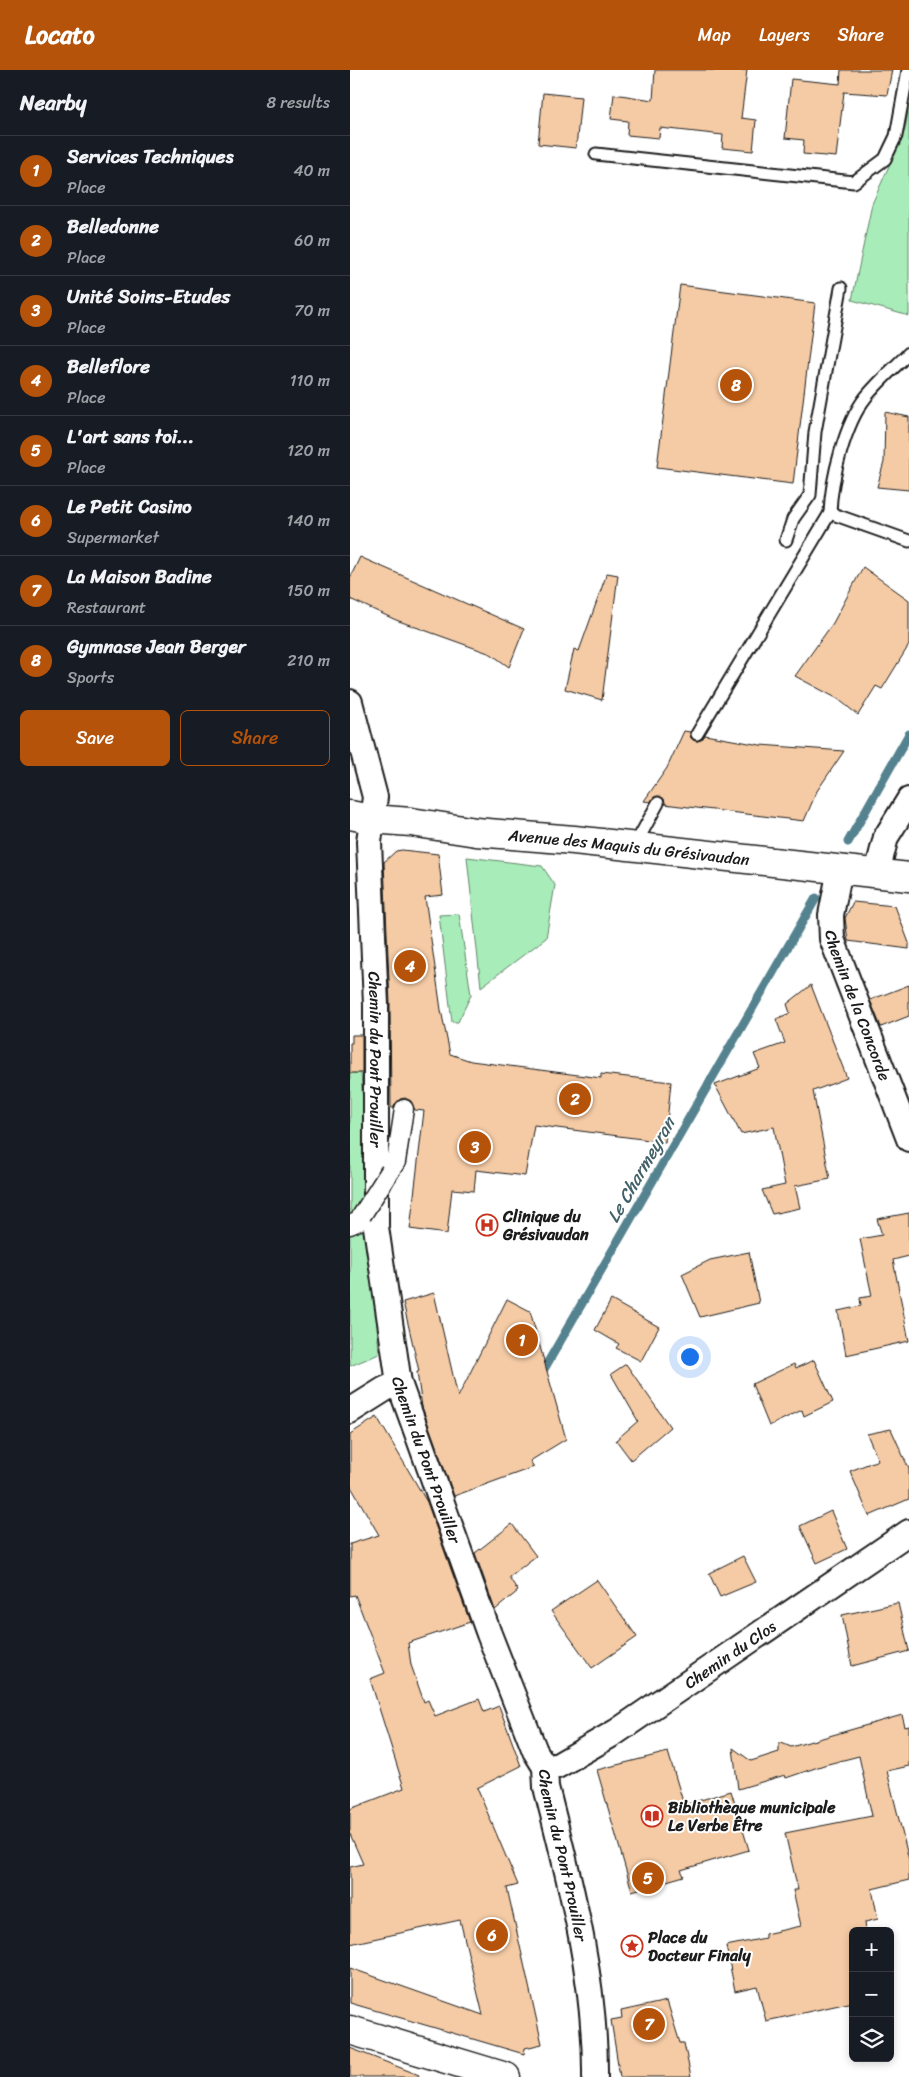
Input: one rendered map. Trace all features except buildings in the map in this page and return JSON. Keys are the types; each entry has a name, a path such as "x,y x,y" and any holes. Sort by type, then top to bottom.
{"street":[{"name":"Chemin du Pont Prouiller","path":"350,702 375,797 361,817 369,842 376,1005 376,1227 399,1384 489,1634 535,1751 545,1766 546,1787 578,1915 595,2044 594,2077"},
{"path":"877,873 886,837 909,800"},
{"name":"Avenue des Maquis du Grésivaudan","path":"361,817 411,822 476,832 909,877"},
{"name":"Chemin de la Concorde","path":"840,869 831,915 832,939 909,1139"},
{"path":"356,1220 396,1162 404,1109"},
{"path":"350,1411 386,1389 399,1384"},
{"name":"Chemin du Clos","path":"545,1766 557,1766 616,1732 909,1532"},
{"path":"350,2030 449,2069 506,2077"}],"lane":[{"path":"596,154 854,182 885,159 896,136 908,70"},
{"path":"786,540 792,519 810,495 816,432 841,288"},
{"path":"697,734 830,513 830,494 855,415 866,397 909,352"},
{"path":"830,513 909,540"},
{"path":"634,847 658,803"}],"green space":[{"path":"909,103 909,316 852,300 872,204 905,130"},
{"path":"467,857 542,866 555,885 546,938 481,987"},
{"path":"459,914 471,995 458,1022 452,1022 439,915"},
{"path":"350,1073 361,1073 379,1354 350,1366"}],"waterway":[{"name":"Le Charmeyran","path":"848,842 909,734"},
{"name":"Le Charmeyran","path":"540,1376 816,898"}],"place":[{"name":"Gymnase Jean Berger","path":"736,385"},
{"name":"Belleflore","path":"410,966"},
{"name":"Belledonne","path":"575,1099"},
{"name":"Unité Soins-Etudes","path":"475,1147"},
{"name":"Clinique du Grésivaudan","path":"487,1225"},
{"name":"Services Techniques","path":"522,1340"},
{"name":"Bibliothèque municipale Le Verbe Être","path":"652,1816"},
{"name":"L'art sans toi...","path":"648,1878"},
{"name":"Le Petit Casino","path":"492,1935"},
{"name":"Place du Docteur Finaly","path":"632,1946"},
{"name":"La Maison Badine","path":"649,2024"}]}
